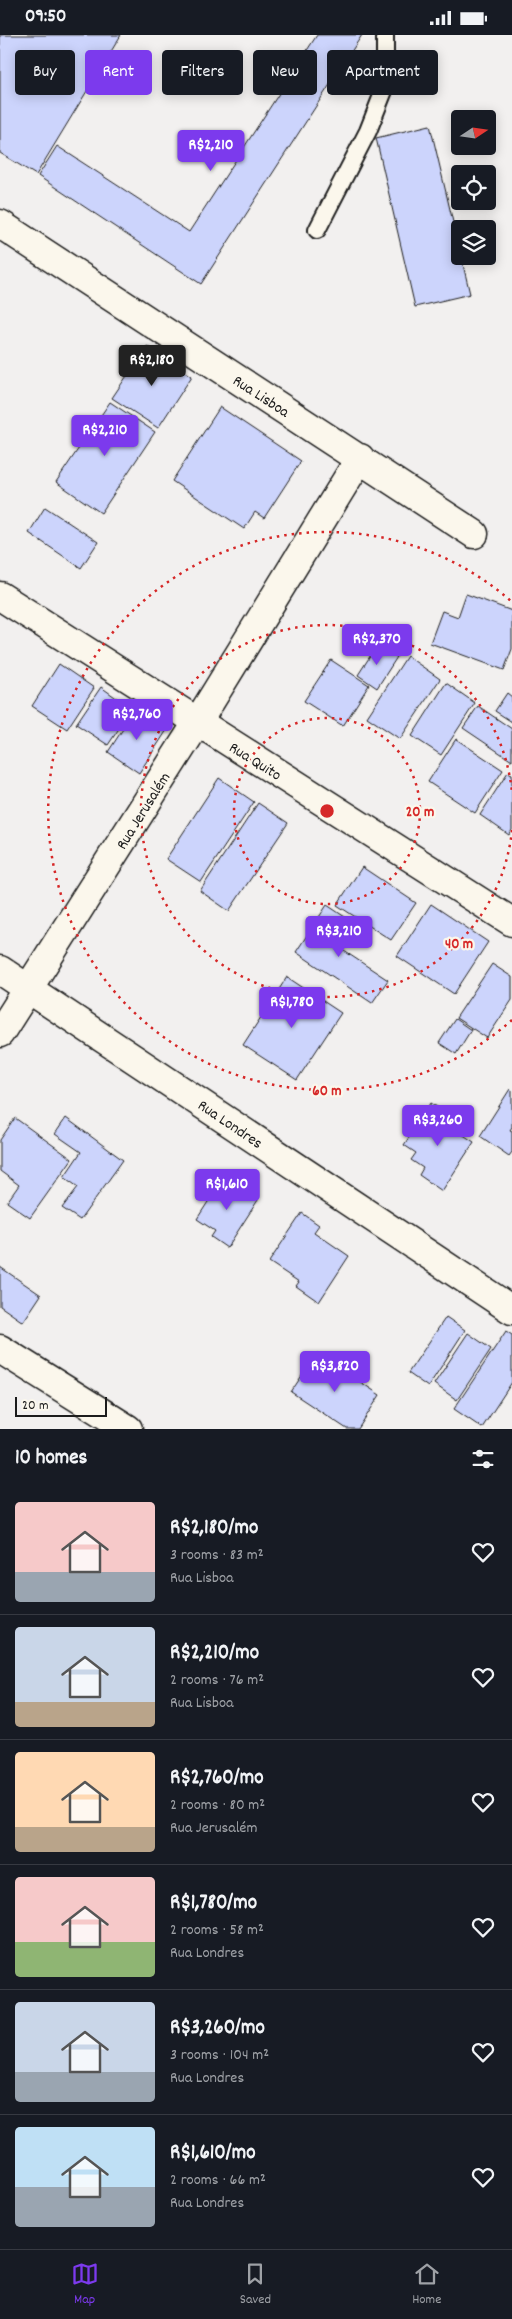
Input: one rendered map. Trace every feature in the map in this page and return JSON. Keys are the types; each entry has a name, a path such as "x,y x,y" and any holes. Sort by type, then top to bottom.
{"street":[{"name":"Rua Lisboa","path":"0,224 474,534"},
{"name":"Rua Jerusalém","path":"0,1033 198,723 360,458"},
{"name":"Rua Quito","path":"0,596 512,922"},
{"name":"Rua Londres","path":"0,970 512,1309"},
{"path":"0,1349 128,1429"}],"lane":[{"path":"317,230 368,131 385,88 385,35"}],"building":[{"path":"0,35 121,35 112,50 85,50 85,94 36,175 0,153"},
{"path":"317,35 362,35 352,50 327,50 327,89 201,284 38,176 57,146 189,232 278,95 317,95 317,50 307,50"},
{"path":"430,125 452,220 451,265 463,265 470,294 415,307 376,138"},
{"path":"147,346 192,376 158,428 112,398"},
{"path":"110,402 155,432 101,513 56,482"},
{"path":"220,407 301,461 264,518 255,512 244,529 172,481"},
{"path":"45,507 98,542 81,568 29,533"},
{"path":"466,594 512,611 512,649 504,670 430,643 442,611 458,617"},
{"path":"378,644 397,657 377,688 358,675"},
{"path":"407,656 440,679 400,739 367,717"},
{"path":"331,660 369,685 343,726 304,701"},
{"path":"59,664 94,688 67,729 32,706"},
{"path":"446,683 475,703 441,755 412,736"},
{"path":"101,687 132,709 108,745 76,724"},
{"path":"507,693 512,697 512,722 495,711"},
{"path":"478,706 512,729 512,761 463,728"},
{"path":"136,709 167,730 139,773 108,752"},
{"path":"456,739 503,770 475,813 428,782"},
{"path":"508,772 512,774 512,830 509,835 480,815"},
{"path":"219,778 254,802 201,882 166,859"},
{"path":"258,803 288,823 229,911 200,891"},
{"path":"362,867 416,903 391,940 337,905"},
{"path":"431,904 488,942 454,994 397,956"},
{"path":"327,905 345,917 329,941 388,980 372,1003 296,952"},
{"path":"492,964 512,977 512,1000 487,1038 456,1018"},
{"path":"287,977 341,1013 297,1080 243,1045"},
{"path":"455,1019 471,1030 456,1054 439,1043"},
{"path":"510,1089 512,1091 512,1127 510,1130 512,1131 512,1152 509,1156 480,1136"},
{"path":"431,1103 452,1117 447,1124 474,1142 442,1191 419,1175 423,1168 411,1160 416,1153 404,1145"},
{"path":"15,1118 72,1159 30,1218 7,1202 19,1185 0,1171 0,1140"},
{"path":"66,1118 123,1160 80,1220 62,1208 78,1187 64,1177 81,1152 55,1134"},
{"path":"224,1177 258,1200 227,1248 211,1237 215,1231 197,1219"},
{"path":"302,1213 319,1225 314,1232 349,1256 319,1302 296,1286 299,1282 269,1262"},
{"path":"0,1267 41,1295 23,1322 0,1306"},
{"path":"446,1317 465,1330 428,1387 408,1373"},
{"path":"506,1331 512,1335 512,1382 482,1428 454,1409"},
{"path":"468,1333 491,1349 457,1400 434,1384"},
{"path":"317,1353 380,1395 358,1429 347,1429 291,1392"}]}
